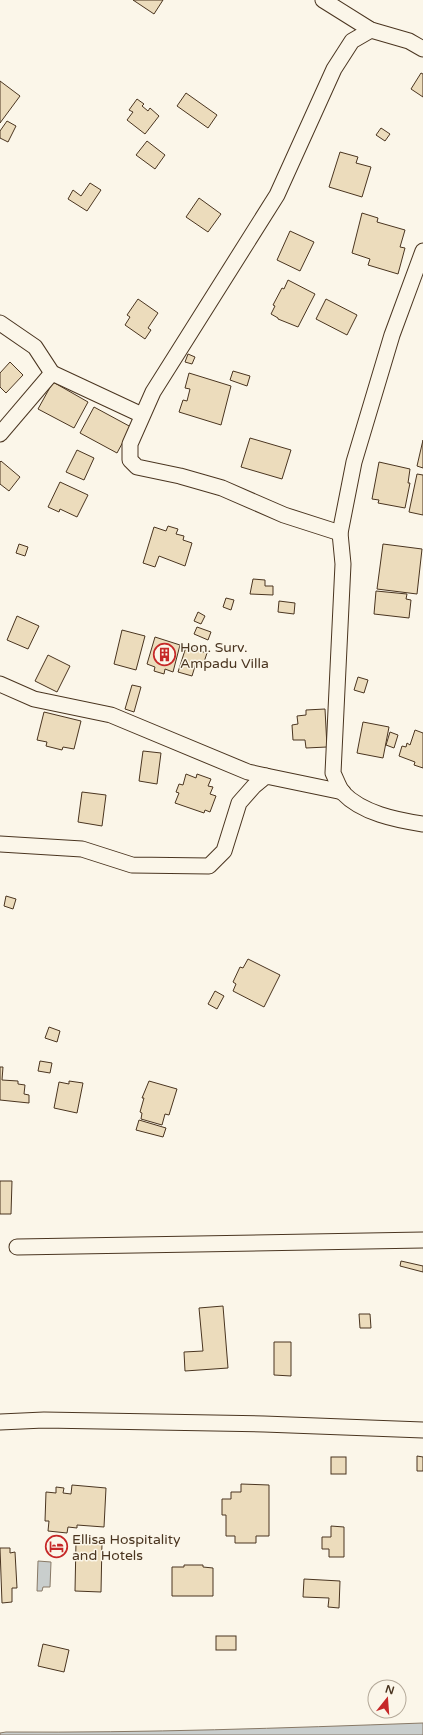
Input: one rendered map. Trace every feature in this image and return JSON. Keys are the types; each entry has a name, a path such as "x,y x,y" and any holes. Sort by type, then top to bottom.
{"street":[{"path":"323,0 371,30 408,41 423,50"},
{"path":"340,533 284,515 222,488 180,476 137,467 130,460 130,444 153,392 277,195 334,69 352,40 371,30"},
{"path":"342,792 333,773 343,564 340,533 354,462 392,335 423,251"},
{"path":"0,323 35,347 52,373 142,416"},
{"path":"0,434 52,373"},
{"path":"0,684 34,699 111,715 248,772 342,792 359,805 384,816 423,824"},
{"path":"0,844 82,849 132,865 209,866 224,851 240,803 254,786 266,776"},
{"path":"17,1247 423,1240"},
{"path":"0,1422 44,1420 249,1423 423,1430"}],"shaded area":[{"path":"38,1561 51,1562 50,1587 43,1587 42,1591 37,1591"},
{"path":"423,1723 423,1735 0,1735 0,1733 6,1732 162,1731"}],"building":[{"path":"133,0 163,0 154,14"},
{"path":"421,73 423,74 423,97 411,89"},
{"path":"0,81 20,96 0,123"},
{"path":"186,93 217,115 208,128 177,106"},
{"path":"137,99 144,104 142,106 148,111 150,108 159,116 145,134 127,120 133,112 129,110"},
{"path":"7,121 16,126 8,142 0,138 0,131"},
{"path":"381,128 390,134 385,141 376,135"},
{"path":"147,141 165,155 155,169 136,155"},
{"path":"340,152 358,157 356,163 371,167 362,197 329,187"},
{"path":"90,183 101,190 87,211 68,199 73,190 81,196"},
{"path":"199,198 221,214 208,232 186,217"},
{"path":"362,213 378,218 377,222 405,230 400,247 405,248 398,274 368,265 370,259 352,253"},
{"path":"290,231 314,242 300,271 277,260"},
{"path":"288,280 315,294 298,327 278,319 271,314 275,306 273,305 282,288 284,289"},
{"path":"138,299 158,313 148,328 151,330 145,339 125,325 130,317 127,315"},
{"path":"326,299 357,315 347,335 316,319"},
{"path":"188,354 195,357 192,364 185,362"},
{"path":"10,362 23,375 6,393 0,387 0,373"},
{"path":"233,371 250,376 247,386 230,380"},
{"path":"189,373 231,386 221,425 179,412 183,400 187,401 190,389 185,388"},
{"path":"53,382 88,402 74,428 38,409"},
{"path":"94,407 131,427 117,453 80,433"},
{"path":"250,438 291,450 282,479 241,467"},
{"path":"423,440 423,468 417,466"},
{"path":"77,450 94,458 84,480 66,472"},
{"path":"1,461 20,477 9,491 0,484"},
{"path":"379,462 410,469 408,483 410,483 405,508 378,503 379,500 372,499"},
{"path":"417,474 423,475 423,515 409,512"},
{"path":"60,482 88,495 77,517 60,509 59,512 48,507"},
{"path":"168,526 178,529 176,534 184,536 183,540 192,543 185,566 159,556 155,567 143,563 154,527 166,531"},
{"path":"19,544 28,547 25,556 16,553"},
{"path":"383,544 422,549 417,594 377,589"},
{"path":"253,579 265,580 265,586 273,586 273,595 250,594"},
{"path":"376,591 407,594 406,599 411,600 409,618 374,614"},
{"path":"226,598 234,600 231,610 223,607"},
{"path":"279,601 295,603 294,614 278,612"},
{"path":"198,612 205,616 201,624 194,621"},
{"path":"17,616 39,626 28,649 7,640"},
{"path":"197,627 211,632 208,640 194,634"},
{"path":"122,630 145,636 136,670 114,664"},
{"name":"Hon. Surv. Ampadu Villa","path":"155,637 180,645 173,672 165,669 164,674 154,671 155,667 147,664"},
{"path":"186,647 207,653 203,665 196,663 192,676 178,672"},
{"path":"48,655 70,666 57,692 35,681"},
{"path":"358,677 368,680 364,693 354,690"},
{"path":"132,685 141,687 134,712 125,709"},
{"path":"325,709 327,747 306,748 305,740 293,740 292,725 298,724 297,716 306,715 306,710"},
{"path":"44,712 81,721 74,749 63,747 62,750 46,746 47,742 37,740"},
{"path":"363,722 389,727 383,758 357,753"},
{"path":"415,730 423,733 423,768 414,765 415,762 399,756 402,746 406,747 407,743 410,745"},
{"path":"390,732 398,735 394,748 386,745"},
{"path":"143,751 161,753 157,784 139,781"},
{"path":"186,774 196,778 197,774 211,779 208,786 213,787 210,794 216,796 210,812 205,810 204,813 175,803 179,793 176,792 179,784 183,785"},
{"path":"82,792 106,795 102,826 78,822"},
{"path":"6,896 16,899 13,909 4,906"},
{"path":"248,959 280,975 264,1007 233,991 236,984 233,982 240,967 243,968"},
{"path":"215,991 224,996 217,1009 208,1004"},
{"path":"49,1027 60,1031 57,1042 45,1038"},
{"path":"40,1061 52,1063 50,1073 38,1071"},
{"path":"0,1067 3,1067 2,1080 18,1081 18,1084 25,1085 24,1094 29,1095 29,1103 0,1100"},
{"path":"69,1081 83,1083 77,1113 54,1108 59,1082 69,1084"},
{"path":"149,1081 177,1089 169,1115 165,1114 162,1125 141,1119 142,1113 140,1112 144,1098 142,1098"},
{"path":"139,1120 166,1128 163,1137 136,1130"},
{"path":"0,1181 12,1181 11,1214 0,1214"},
{"path":"401,1261 423,1266 423,1272 400,1266"},
{"path":"223,1306 228,1368 185,1371 184,1352 203,1351 199,1308"},
{"path":"359,1314 370,1314 371,1328 360,1328"},
{"path":"274,1342 291,1342 291,1376 274,1375"},
{"path":"417,1456 423,1457 423,1471 417,1471"},
{"path":"331,1457 346,1457 346,1474 331,1474"},
{"path":"241,1484 269,1485 269,1536 256,1536 256,1543 235,1543 235,1536 226,1536 226,1515 222,1515 222,1499 231,1499 231,1492 241,1492"},
{"path":"72,1485 106,1488 104,1527 77,1525 77,1528 68,1527 67,1533 48,1531 49,1521 45,1521 46,1492 56,1493 56,1487 64,1488 63,1493 71,1494"},
{"path":"331,1526 344,1527 344,1557 329,1557 329,1549 322,1549 322,1537 331,1537"},
{"path":"76,1541 102,1542 101,1592 75,1591"},
{"path":"0,1548 10,1548 10,1553 15,1552 17,1588 12,1588 12,1602 2,1603"},
{"path":"184,1565 203,1565 203,1567 213,1568 213,1596 172,1596 172,1567 184,1567"},
{"path":"304,1579 340,1581 339,1608 328,1607 329,1598 303,1597"},
{"path":"216,1636 236,1636 236,1650 216,1650"},
{"path":"43,1644 69,1650 64,1672 38,1666"}],"place":[{"name":"Hon. Surv. Ampadu Villa","path":"164,655"},
{"name":"Ellisa Hospitality and Hotels","path":"56,1547"}]}
